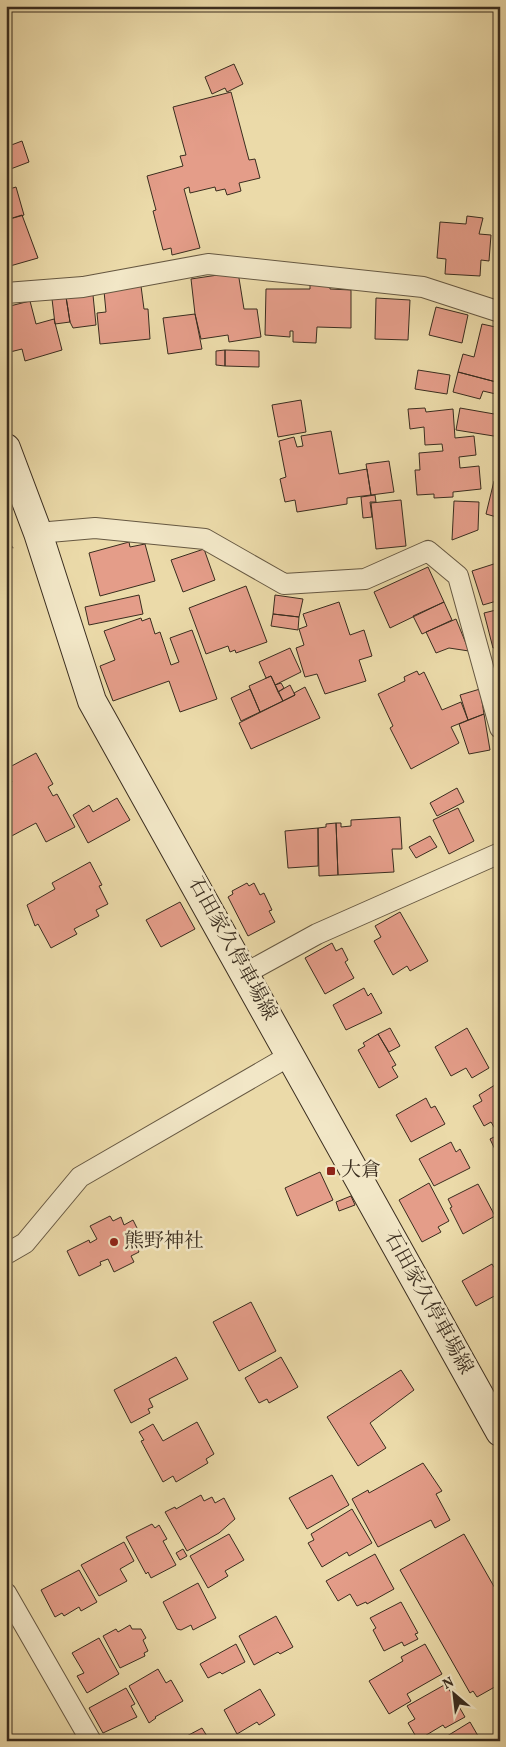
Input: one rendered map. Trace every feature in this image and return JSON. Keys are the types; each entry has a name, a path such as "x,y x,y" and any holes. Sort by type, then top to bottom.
{"main road":[{"name":"石田家久停車場線","path":"6,448 38,533 92,701 246,973 500,1432"}],"street":[{"path":"6,293 83,287 208,264 423,287 500,312"},
{"path":"38,533 94,528 204,540 284,584 365,579 428,551 458,576 500,728"},
{"path":"246,973 317,934 500,853"},
{"path":"6,1254 25,1243 80,1177 290,1055"},
{"path":"6,1593 91,1741"}],"building":[{"path":"234,64 243,84 227,92 225,88 212,94 205,77"},
{"path":"231,92 249,160 255,159 260,178 239,183 241,191 227,195 225,189 216,191 215,187 190,193 189,187 184,189 200,248 172,255 171,248 163,250 153,211 156,210 147,176 183,166 180,156 186,155 173,107"},
{"path":"22,141 29,162 8,170 6,147"},
{"path":"16,187 24,215 6,220 6,190"},
{"path":"22,215 38,258 10,266 9,263 6,263 6,220"},
{"path":"467,216 483,218 479,234 491,235 489,261 481,260 480,276 445,274 446,259 437,258 440,222 466,224"},
{"path":"238,272 244,309 257,309 261,337 229,342 228,335 201,339 195,314 191,279"},
{"path":"310,284 330,284 330,289 351,290 351,328 317,327 316,343 293,342 293,331 290,331 290,337 265,335 266,289 310,289"},
{"path":"141,286 144,309 148,309 150,339 100,344 97,313 106,312 104,291"},
{"path":"93,295 96,325 73,328 70,322 66,297"},
{"path":"66,297 70,322 55,324 52,299"},
{"path":"376,298 410,300 408,340 375,339"},
{"path":"30,301 36,324 54,319 62,350 25,361 22,349 6,353 6,307"},
{"path":"436,307 468,315 462,343 429,335"},
{"path":"195,314 202,349 168,354 163,318"},
{"path":"482,324 500,328 500,383 458,372 463,354 474,357"},
{"path":"225,350 225,366 216,365 216,351"},
{"path":"225,350 259,351 259,367 225,366"},
{"path":"418,370 450,375 447,394 415,389"},
{"path":"458,372 500,383 500,395 483,391 480,399 453,392"},
{"path":"301,400 306,432 278,437 272,405"},
{"path":"425,408 426,412 453,409 455,438 474,436 476,455 459,457 460,468 479,466 481,489 453,492 453,497 434,498 434,494 417,495 415,470 420,470 419,453 443,451 442,444 425,445 424,427 410,429 408,409"},
{"path":"460,408 500,415 500,437 456,430"},
{"path":"331,431 339,474 367,469 371,495 347,498 347,504 297,512 295,500 285,502 280,479 286,477 279,441 294,437 297,447 303,446 301,436"},
{"path":"389,461 394,492 371,495 366,464"},
{"path":"494,481 500,483 500,518 486,514"},
{"path":"375,495 376,502 370,502 372,517 363,518 361,497"},
{"path":"401,500 406,546 376,549 371,503"},
{"path":"454,501 479,502 478,530 452,540"},
{"path":"129,542 130,547 145,544 155,581 100,596 89,553"},
{"path":"204,549 215,580 183,592 171,560"},
{"path":"500,562 500,600 483,605 472,571"},
{"path":"428,567 444,602 390,628 374,592"},
{"path":"246,586 267,642 236,653 235,650 230,652 228,646 206,654 189,608"},
{"path":"139,595 143,614 89,625 85,607"},
{"path":"275,595 303,599 299,617 273,614"},
{"path":"339,602 350,635 364,630 372,656 359,660 366,681 325,694 317,674 305,677 296,648 304,645 299,629 307,626 303,614"},
{"path":"444,602 452,620 422,634 413,616"},
{"path":"500,609 500,646 493,648 484,613"},
{"path":"273,614 299,617 298,630 271,626"},
{"path":"141,618 142,621 150,618 155,634 160,632 171,665 179,662 170,638 192,630 217,699 180,712 169,681 113,701 100,666 115,660 104,631"},
{"path":"456,619 469,651 449,648 436,653 426,632"},
{"path":"290,648 301,672 275,685 271,676 266,678 259,662"},
{"path":"417,671 419,675 424,672 442,710 461,702 468,720 451,727 459,743 411,769 390,728 393,726 378,694 405,681 404,677"},
{"path":"271,676 283,701 260,712 249,686"},
{"path":"281,683 284,688 278,692 275,685"},
{"path":"290,685 295,695 283,701 278,692"},
{"path":"305,687 320,718 251,749 239,723 295,695 294,693"},
{"path":"250,689 260,712 241,721 231,698"},
{"path":"480,689 484,714 468,720 460,695"},
{"path":"484,714 490,750 469,754 459,724"},
{"path":"36,753 53,784 48,787 53,796 57,794 75,827 46,842 36,823 6,839 6,785 12,782 6,769"},
{"path":"457,788 464,802 437,816 430,803"},
{"path":"117,798 130,820 88,843 73,815 89,805 93,812"},
{"path":"458,808 474,841 449,854 433,820"},
{"path":"400,817 402,849 392,849 394,872 338,875 336,823 341,823 341,827 351,826 351,820"},
{"path":"336,823 338,875 319,876 318,828 326,827 326,824"},
{"path":"318,828 318,866 288,868 285,831"},
{"path":"430,836 437,847 416,858 409,847"},
{"path":"90,862 102,885 99,886 108,904 96,910 99,916 74,929 77,934 51,948 38,924 35,926 27,905 55,889 52,883"},
{"path":"247,883 249,886 254,883 260,895 264,893 272,910 269,911 275,922 248,936 228,897 233,894 232,891"},
{"path":"180,902 195,929 161,947 146,920"},
{"path":"400,912 428,961 410,971 407,966 393,975 374,941 381,937 375,926"},
{"path":"332,943 336,951 342,948 348,960 345,962 354,978 325,994 305,958"},
{"path":"364,988 368,996 371,993 382,1013 346,1030 333,1005"},
{"path":"390,1028 400,1046 389,1052 378,1034"},
{"path":"467,1028 489,1068 472,1078 466,1068 451,1076 435,1047"},
{"path":"378,1034 396,1065 392,1067 398,1077 379,1088 358,1050 365,1046 363,1043"},
{"path":"498,1083 500,1131 497,1132 491,1122 484,1126 473,1106 482,1101 479,1095"},
{"path":"426,1098 431,1108 435,1106 445,1124 411,1142 396,1115"},
{"path":"500,1134 500,1160 490,1139"},
{"path":"451,1142 456,1152 460,1149 470,1168 434,1186 419,1159"},
{"path":"320,1172 333,1200 297,1216 285,1188"},
{"path":"429,1183 449,1221 438,1227 441,1232 422,1242 399,1200"},
{"path":"478,1184 495,1216 463,1234 450,1208 452,1207 448,1199"},
{"path":"351,1196 355,1205 339,1211 336,1202"},
{"path":"110,1216 113,1221 121,1217 124,1225 133,1220 144,1242 136,1246 139,1252 131,1256 134,1262 114,1272 108,1259 100,1262 101,1265 79,1276 67,1251 89,1240 90,1243 97,1239 90,1226"},
{"path":"492,1264 500,1277 500,1293 476,1306 462,1281"},
{"path":"251,1302 276,1351 239,1371 213,1322"},
{"path":"176,1357 188,1379 149,1399 153,1407 148,1409 150,1413 131,1423 114,1390"},
{"path":"281,1357 298,1387 269,1403 267,1399 259,1403 245,1378"},
{"path":"401,1370 414,1390 370,1423 386,1448 358,1466 327,1417"},
{"path":"197,1422 214,1454 206,1459 208,1463 176,1482 173,1476 163,1482 141,1441 144,1440 139,1432 153,1424 163,1441"},
{"path":"423,1463 442,1491 436,1494 450,1520 435,1528 431,1520 378,1547 352,1499 368,1490 369,1493"},
{"path":"332,1475 349,1505 307,1529 289,1498"},
{"path":"201,1495 204,1501 212,1497 215,1503 224,1498 235,1519 219,1533 187,1551 165,1512 175,1507 176,1509"},
{"path":"352,1509 372,1543 349,1556 347,1552 322,1567 308,1543 314,1540 311,1534"},
{"path":"152,1524 155,1528 159,1525 167,1539 163,1541 176,1565 151,1578 148,1572 146,1574 126,1537"},
{"path":"229,1534 244,1560 225,1571 228,1576 208,1588 190,1556"},
{"path":"464,1534 500,1597 500,1684 477,1697 473,1691 470,1693 400,1570"},
{"path":"124,1542 134,1561 120,1569 127,1581 99,1596 81,1565"},
{"path":"183,1549 187,1556 180,1560 176,1553"},
{"path":"375,1554 394,1589 367,1604 366,1602 357,1606 350,1594 338,1601 326,1581"},
{"path":"79,1570 97,1602 81,1611 79,1607 64,1616 62,1613 55,1617 41,1590"},
{"path":"198,1583 216,1618 193,1630 191,1625 181,1630 177,1629 163,1602"},
{"path":"401,1602 418,1633 415,1634 418,1639 404,1646 402,1642 384,1651 373,1630 376,1628 370,1618"},
{"path":"276,1616 293,1647 280,1654 278,1652 254,1665 239,1636"},
{"path":"130,1625 132,1629 141,1629 146,1638 143,1640 148,1651 144,1653 145,1656 120,1668 103,1636 116,1629 118,1632"},
{"path":"99,1638 119,1674 87,1693 77,1676 84,1673 72,1653"},
{"path":"236,1644 245,1662 222,1674 220,1672 208,1678 200,1664"},
{"path":"425,1644 442,1674 407,1694 411,1701 389,1714 369,1681 403,1661 401,1657"},
{"path":"158,1669 166,1683 171,1680 183,1701 155,1717 149,1723 129,1686"},
{"path":"446,1684 465,1717 445,1728 443,1725 418,1740 408,1723 415,1719 407,1706"},
{"path":"126,1688 135,1704 131,1706 137,1717 103,1733 89,1708"},
{"path":"260,1689 275,1715 259,1725 257,1722 237,1734 224,1710"},
{"path":"470,1722 481,1741 439,1741"},
{"path":"202,1728 210,1741 184,1741 183,1738"}],"place":[{"name":"大倉","path":"331,1171"},
{"name":"熊野神社","path":"114,1242"}]}
